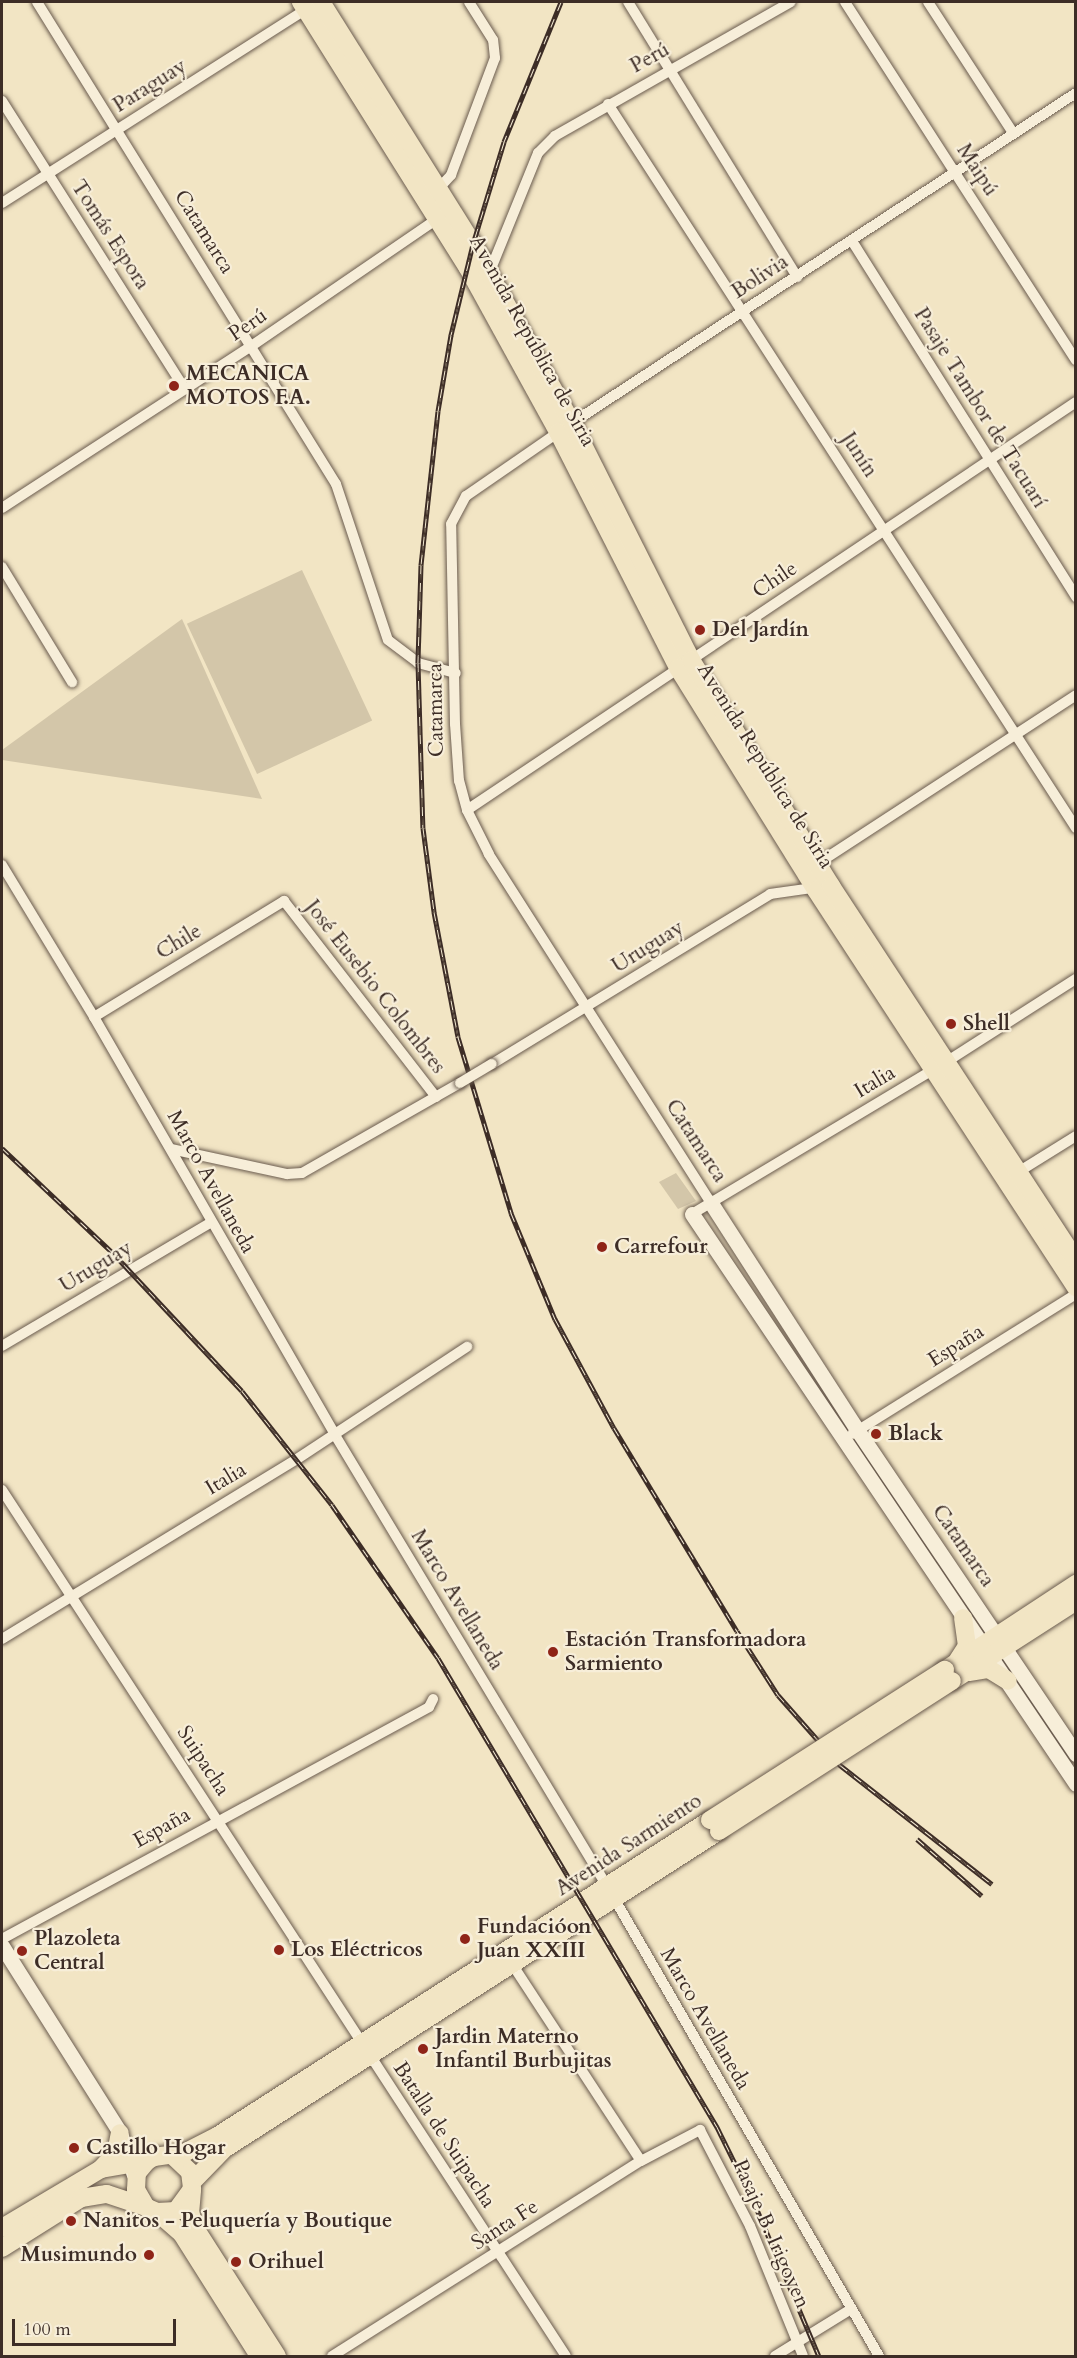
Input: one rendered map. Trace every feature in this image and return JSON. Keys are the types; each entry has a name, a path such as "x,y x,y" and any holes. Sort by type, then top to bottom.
{"main road":[{"name":"Avenida República de Siria","path":"312,4 452,208 484,281 565,427 685,664 939,1065 1076,1288"},
{"name":"Avenida República de Siria","path":"312,4 437,220 484,281"},
{"name":"Avenida República de Siria","path":"685,664 819,877"},
{"name":"Avenida República de Siria","path":"939,1065 1018,1172 1076,1261"},
{"name":"Catamarca","path":"711,1203 849,1436 963,1618 994,1645 1008,1681 1076,1784"},
{"name":"Catamarca","path":"692,1214 849,1436 910,1505 994,1645 1076,1754"},
{"name":"Avenida Sarmiento","path":"192,2185 214,2156 364,2049 954,1672 1076,1584"},
{"name":"Avenida Sarmiento","path":"994,1645 1076,1601"},
{"path":"954,1672 967,1646 963,1618"},
{"path":"954,1672 989,1669 1008,1681"},
{"name":"Avenida Sarmiento","path":"172,2155 200,2147 512,1964 610,1893"},
{"path":"2,1946 120,2133 137,2168 139,2200 182,2234 259,2356"},
{"path":"2,2228 101,2169 116,2153 120,2133"},
{"path":"101,2169 137,2168 172,2155 186,2165 192,2185 190,2212 195,2228 277,2356"},
{"path":"2,2248 81,2198 107,2194 151,2210 176,2211 192,2185"}],"street":[{"name":"Catamarca","path":"37,2 336,484 388,640 418,663 456,673"},
{"path":"439,188 451,175 495,58 493,40 469,2"},
{"path":"628,2 797,277"},
{"name":"Perú","path":"484,281 538,153 555,136 669,69 791,2"},
{"name":"Maipú","path":"845,2 1076,360"},
{"path":"928,2 1014,133"},
{"name":"Paraguay","path":"2,203 312,4"},
{"name":"Bolivia","path":"466,496 565,427 1076,93"},
{"name":"Tomás Espora","path":"2,101 185,389"},
{"name":"Junín","path":"608,104 1076,828"},
{"name":"Perú","path":"2,508 250,347 452,208"},
{"name":"Pasaje Tambor de Tacuarí","path":"852,241 1076,597"},
{"name":"Chile","path":"467,810 1076,402"},
{"name":"Catamarca","path":"466,496 451,524 459,781 467,810 486,849 711,1203"},
{"path":"2,567 72,682"},
{"path":"819,877 1015,734 1076,695"},
{"name":"Marco Avellaneda","path":"2,865 94,1017 171,1149 210,1223 335,1435 610,1893 879,2356"},
{"name":"Uruguay","path":"436,1097 586,1008 770,894 819,877"},
{"name":"Chile","path":"94,1017 284,901"},
{"name":"José Eusebio Colombres","path":"284,901 436,1097"},
{"name":"Italia","path":"692,1214 939,1065 1076,979"},
{"path":"171,1149 287,1174 302,1173 436,1097"},
{"path":"1018,1172 1076,1136"},
{"name":"Uruguay","path":"2,1346 210,1223"},
{"name":"España","path":"849,1436 1076,1294"},
{"name":"Italia","path":"2,1639 335,1435 466,1347"},
{"name":"Suipacha","path":"2,1490 218,1820 364,2049"},
{"name":"España","path":"2,1939 429,1707 433,1699"},
{"path":"512,1964 641,2161"},
{"name":"Batalla de Suipacha","path":"364,2049 566,2356"},
{"name":"Santa Fe","path":"332,2356 641,2161 700,2130"},
{"name":"Pasaje B. Irigoyen","path":"700,2130 750,2226 803,2356"},
{"path":"775,2356 851,2309"}],"shaded area":[{"path":"302,570 372,720 257,774 187,624"},
{"path":"182,619 262,799 2,760 2,750"},
{"path":"676,1173 696,1201 678,1209 659,1182"}],"railway":[{"path":"561,2 504,142 473,244 451,335 438,411 421,565 418,663 423,828 434,912 458,1037 511,1213 555,1319 614,1428 737,1631 778,1695 840,1765 992,1884"},
{"path":"2,1148 112,1252 242,1391 332,1505 438,1658 717,2127 753,2200 819,2356"},
{"path":"917,1839 982,1896"}],"place":[{"name":"MECANICA MOTOS F.A.","path":"174,386"},
{"name":"Del Jardín","path":"700,630"},
{"name":"Shell","path":"951,1024"},
{"name":"Carrefour","path":"602,1247"},
{"name":"Black","path":"876,1434"},
{"name":"Estación Transformadora Sarmiento","path":"553,1652"},
{"name":"Fundacióon Juan XXIII","path":"465,1939"},
{"name":"Los Eléctricos","path":"279,1950"},
{"name":"Plazoleta Central","path":"22,1951"},
{"name":"Jardin Materno Infantil Burbujitas","path":"423,2049"},
{"name":"Castillo Hogar","path":"74,2148"},
{"name":"Nanitos - Peluquería y Boutique","path":"71,2221"},
{"name":"Musimundo","path":"149,2255"},
{"name":"Orihuel","path":"236,2262"}]}
